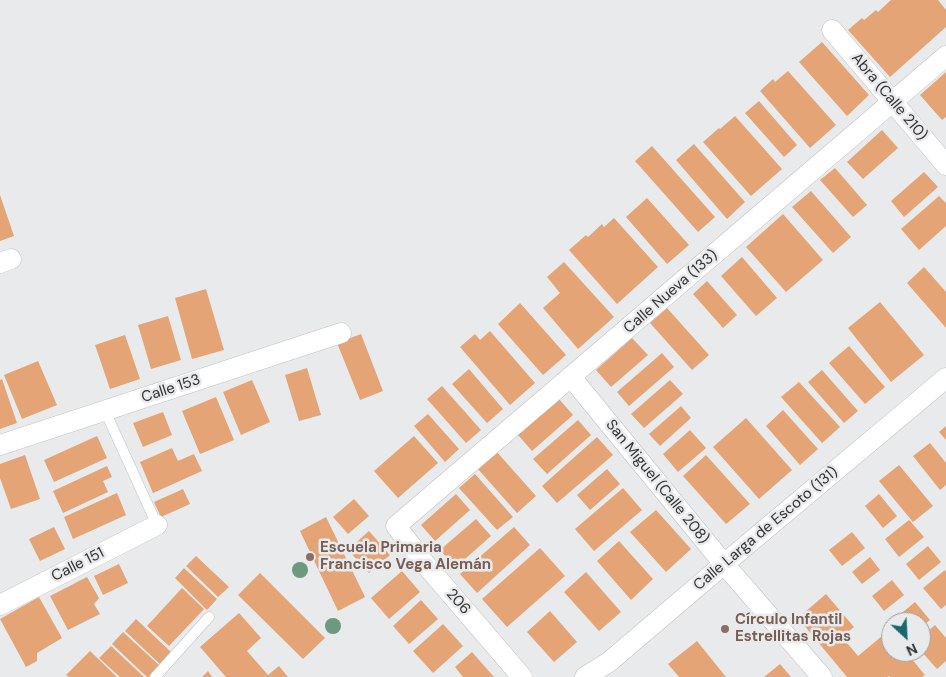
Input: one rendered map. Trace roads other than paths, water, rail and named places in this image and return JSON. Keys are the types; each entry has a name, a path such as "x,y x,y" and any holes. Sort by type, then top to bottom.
{"street":[{"name":"Abra (Calle 210)","path":"832,30 946,165"},
{"name":"Calle Nueva (133)","path":"396,526 946,56"},
{"name":"Calle 153","path":"0,445 341,333"},
{"name":"San Miguel (Calle 208)","path":"571,377 724,564 822,677"},
{"name":"Calle Larga de Escoto (131)","path":"585,677 609,662 946,378"},
{"name":"Calle 151","path":"0,605 156,525"},
{"name":"206","path":"396,526 426,565 522,677"}],"lane":[{"path":"105,411 156,525"},
{"path":"155,677 209,617"}],"place":[{"name":"Escuela Primaria Francisco Vega Alemán","path":"310,557"},
{"name":"Círculo Infantil Estrellitas Rojas","path":"725,629"}]}
